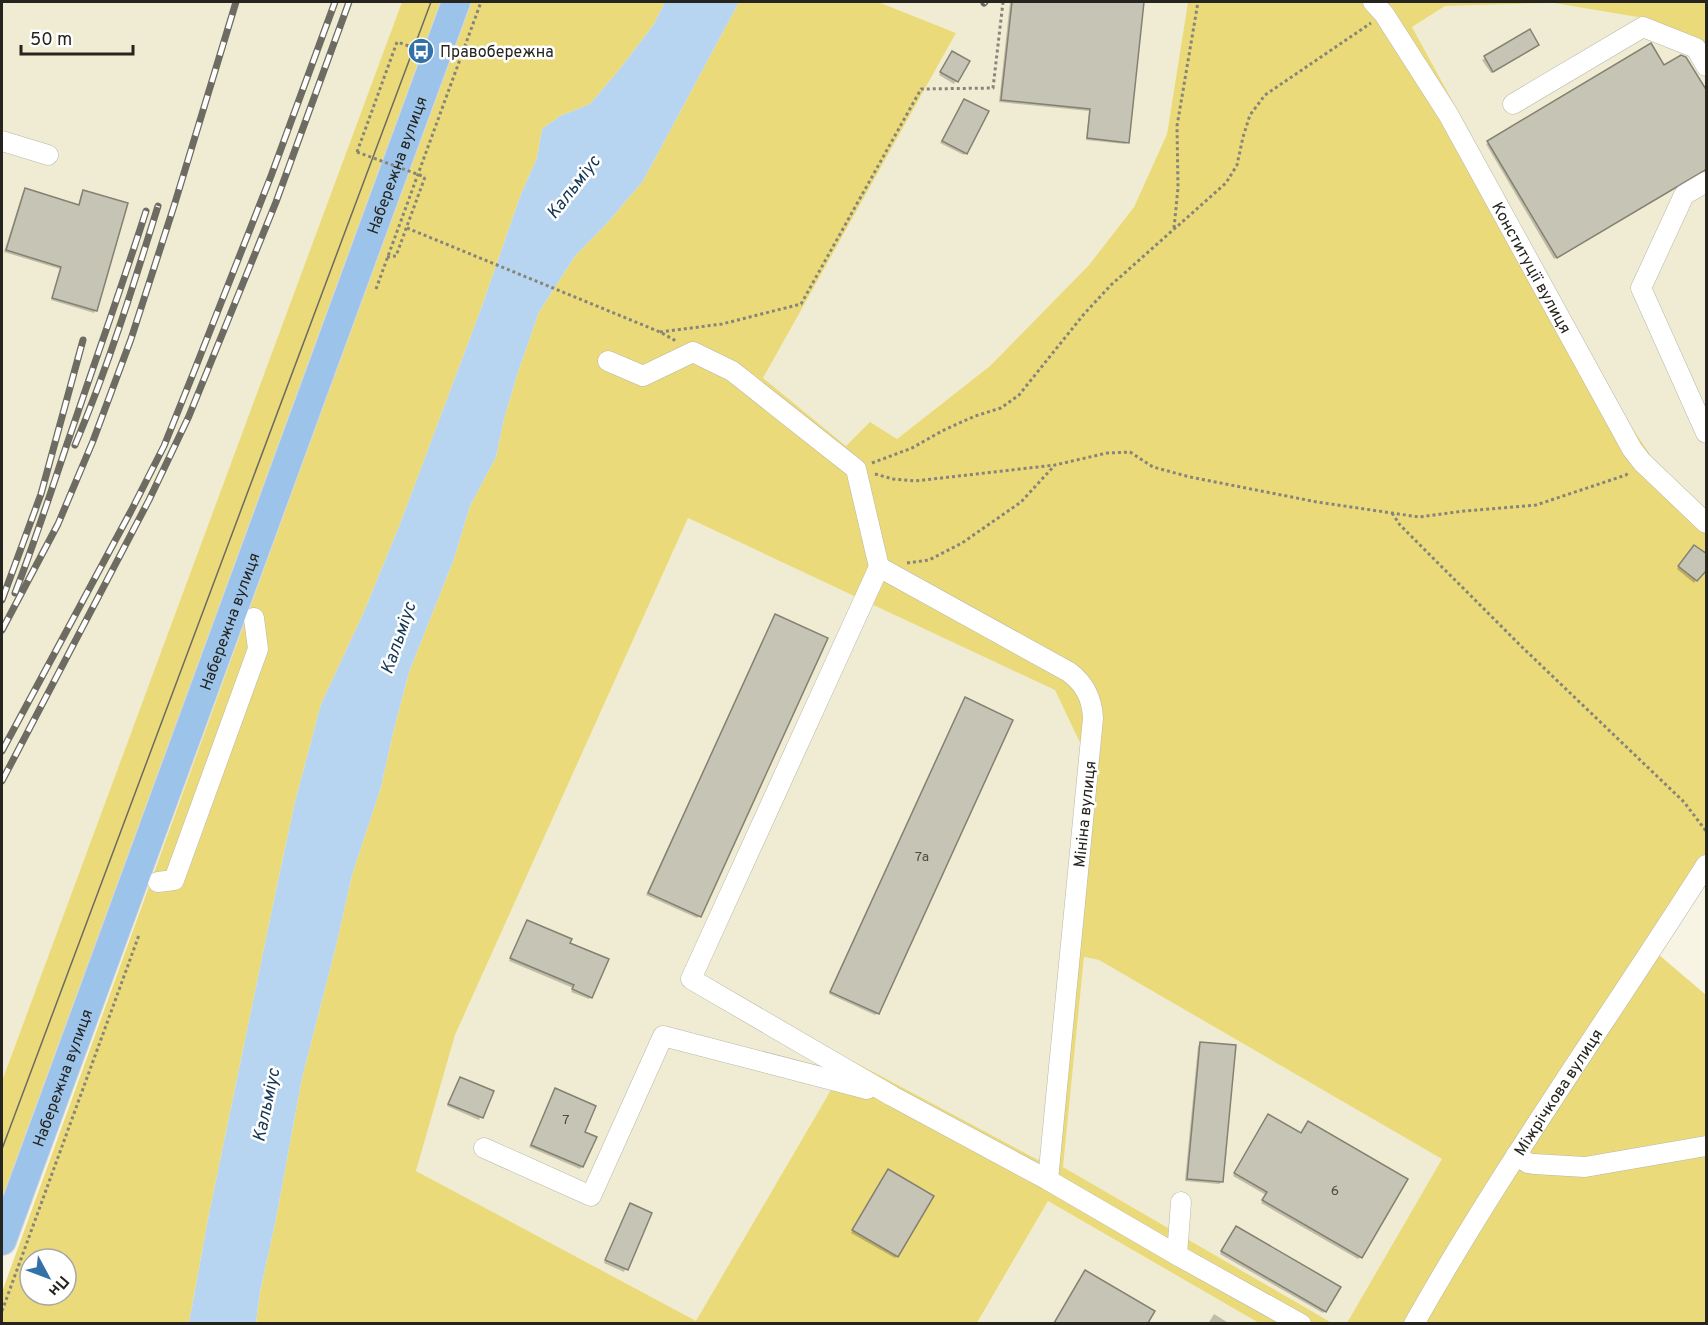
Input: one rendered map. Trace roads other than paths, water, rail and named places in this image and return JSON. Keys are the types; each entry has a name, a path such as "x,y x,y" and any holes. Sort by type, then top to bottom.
{"highway":[{"name":"Набережна вулиця","path":"2,1241 456,2"}],"street":[{"name":"Конституції вулиця","path":"1379,8 1448,114 1632,449 1642,462 1707,523"},
{"path":"1513,104 1643,27 1696,48 1707,66"},
{"path":"2,141 48,155"},
{"path":"1707,182 1684,195 1641,288 1707,433"},
{"path":"608,361 643,376 693,352 732,371 856,468 879,567 691,979 892,1096 1048,1180 1177,1255 1301,1323"},
{"name":"Мініна вулиця","path":"879,567 1069,672 1082,684 1090,700 1093,717 1048,1180"},
{"path":"158,882 174,880 258,649 254,618"},
{"name":"Міжрічкова вулиця","path":"1414,1323 1451,1257 1516,1155 1707,865"},
{"path":"484,1148 591,1196 663,1036 892,1096"},
{"path":"1516,1155 1534,1164 1585,1167 1707,1146"},
{"path":"1177,1255 1181,1202"}],"water":[{"name":"Кальміус","path":"665,2 739,2 643,181 575,256 539,312 504,419 496,457 470,506 454,559 409,672 381,787 352,875 302,1078 256,1323 189,1323 208,1219 275,895 295,802 321,704 363,614 400,524 482,306 521,194 537,158 542,129 560,116 590,104 654,24"}],"tram line":[{"path":"2,1149 431,2"}],"railway":[{"path":"2,630 58,524 93,441 131,339 236,2"},
{"path":"2,751 164,446 271,176 335,2"},
{"path":"2,781 149,500 189,416 276,202 349,2"},
{"path":"75,445 109,356 158,206"},
{"path":"15,593 146,211"},
{"path":"2,600 41,494 83,340"}],"place":[{"name":"Правобережна","path":"421,51"}]}
